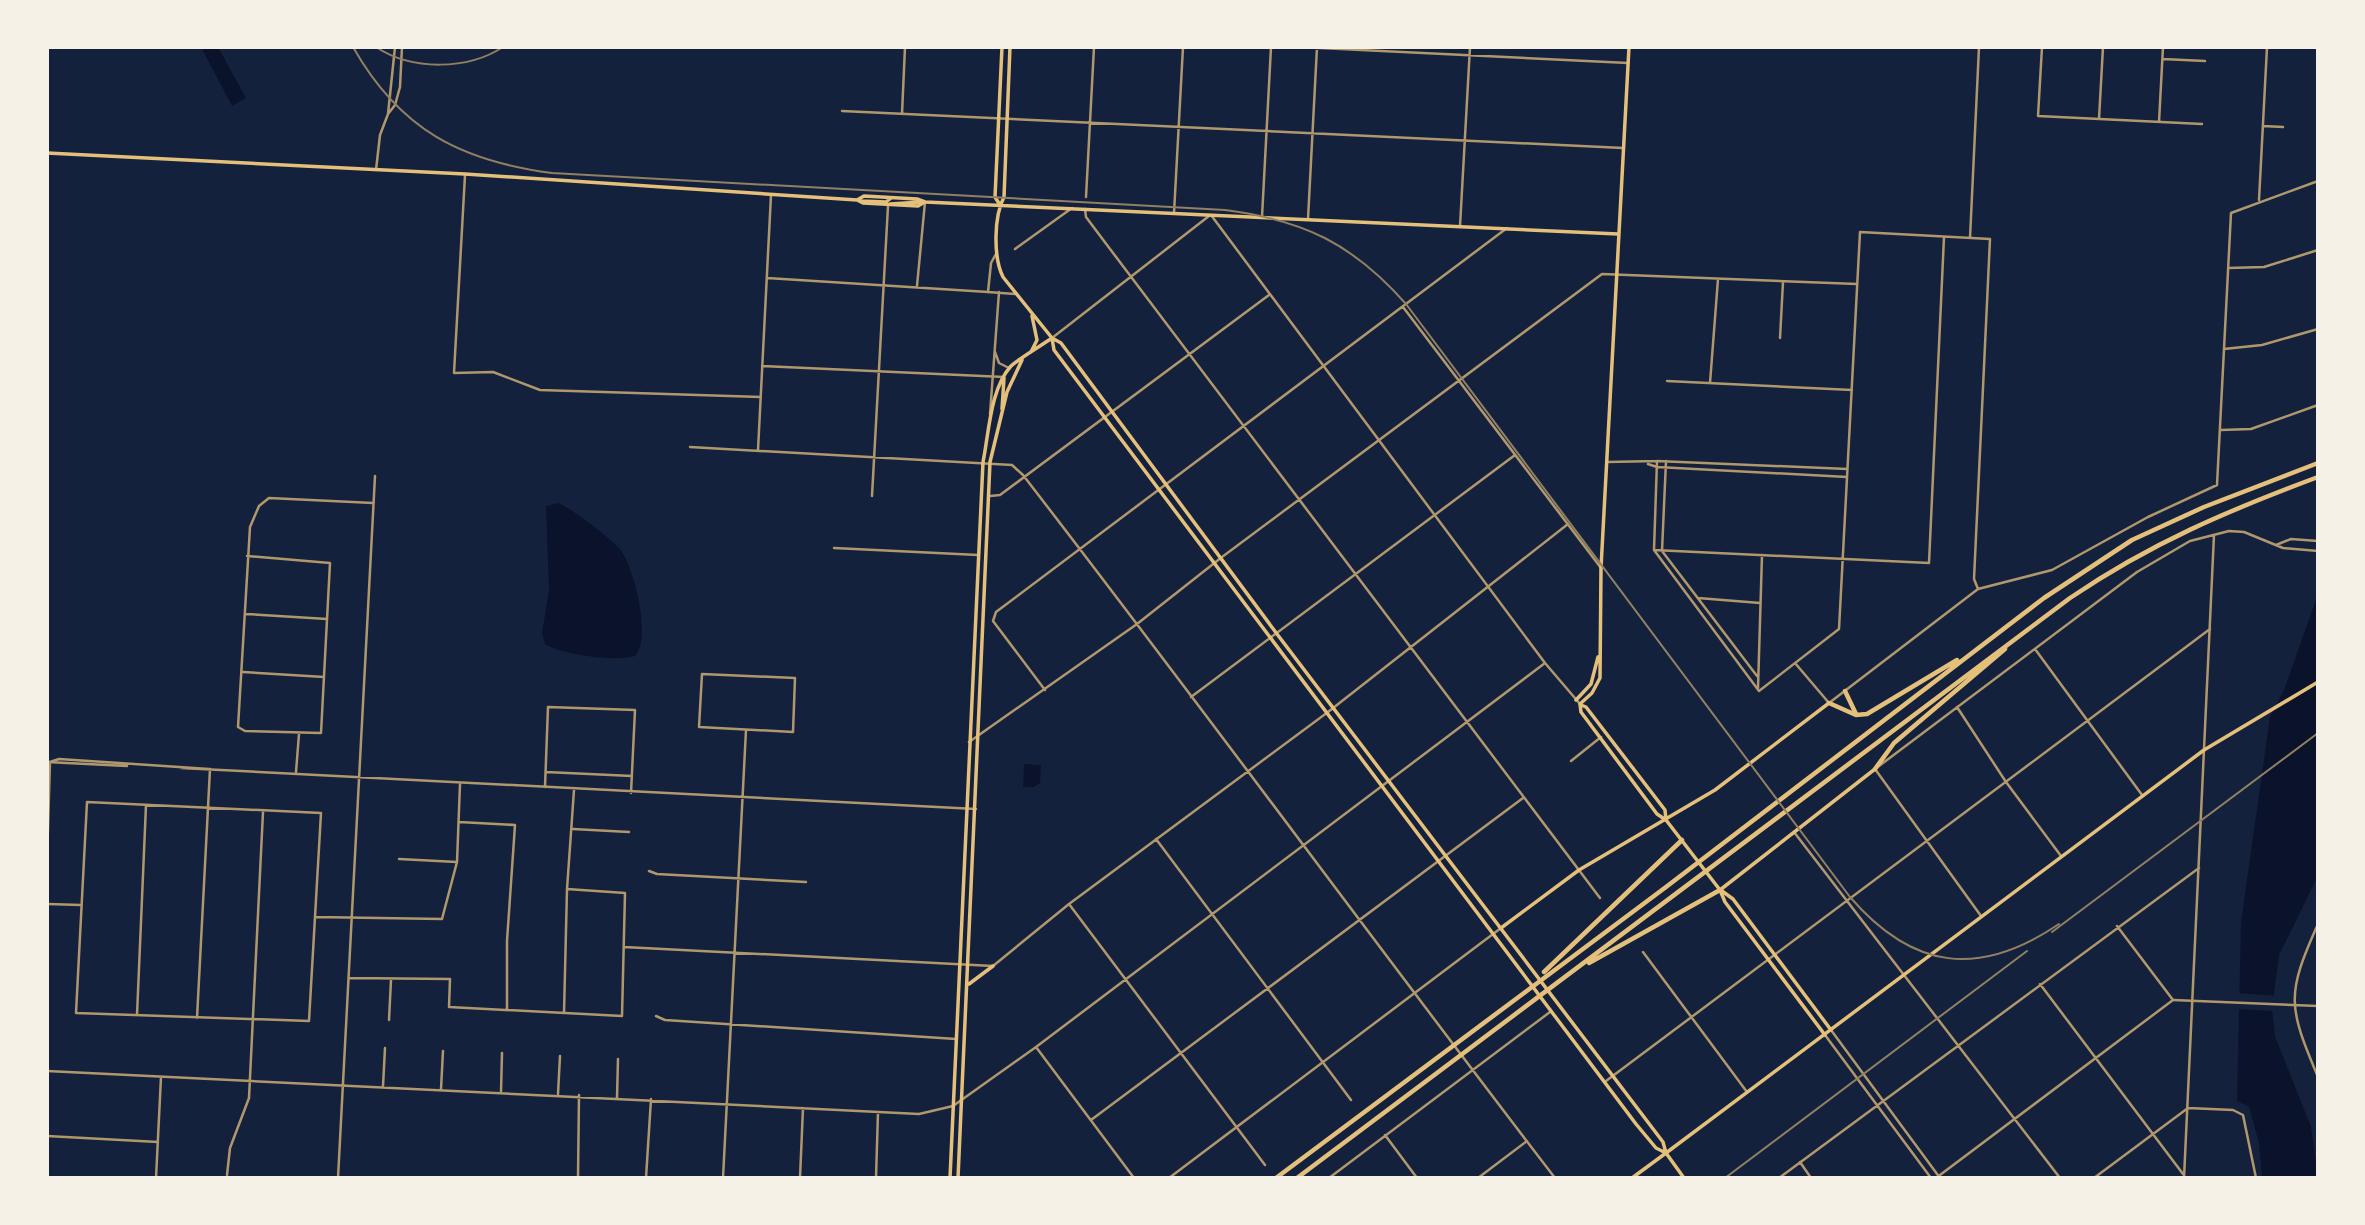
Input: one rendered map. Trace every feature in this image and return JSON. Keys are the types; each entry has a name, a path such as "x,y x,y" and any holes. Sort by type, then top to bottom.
{"highway":[{"path":"1276,1178 1528,987 1666,887 1976,648 2132,540 2204,506 2318,463"},
{"path":"1297,1178 1895,726 2036,623 2146,549 2207,519 2318,477"},
{"path":"1875,769 1894,743 2036,623"},
{"path":"1829,703 1856,715 1867,714 1976,648"},
{"path":"1845,691 1856,715"},
{"path":"1528,987 1684,842"},
{"path":"1573,972 1720,890"}],"main road":[{"path":"1000,205 995,197 1002,47"},
{"path":"1010,47 1004,197 1000,205 998,266 1015,294 1052,338 1061,343 1113,412 1277,634 1662,1142 1666,1153 1684,1178"},
{"path":"1578,702 1592,693 1600,678 1598,657 1601,568 1629,47"},
{"path":"47,148 54,152"},
{"path":"47,153 466,174 858,200 888,205 918,206 923,202"},
{"path":"858,200 864,196 891,197 923,202 1618,234"},
{"path":"1028,356 1037,340 1032,314"},
{"path":"950,1178 983,462 1004,377 1009,368 1052,338"},
{"path":"1052,338 1054,350 1656,1148 1666,1153"},
{"path":"958,1178 970,965 990,462 1007,392 1022,360"},
{"path":"1002,409 1004,377"},
{"path":"1632,1178 2204,750 2318,682"},
{"path":"1578,702 1581,712 1657,814 1666,820 1716,883 1725,902 1825,1035"},
{"path":"1578,702 1586,707 1665,810 1666,820"},
{"path":"1501,928 1578,870 1715,790 1829,703"},
{"path":"1720,890 1875,769"},
{"path":"1720,890 1733,899 1831,1030"},
{"path":"969,984 993,966"},
{"path":"1552,1010 1559,1006"}],"street":[{"path":"388,114 386,110 395,47"},
{"path":"376,170 380,135 388,114 395,106 400,87 402,47"},
{"path":"902,114 905,47"},
{"path":"1086,197 1094,47"},
{"path":"1174,213 1183,47"},
{"path":"1262,217 1271,47"},
{"path":"1299,47 1628,63"},
{"path":"1460,226 1470,47"},
{"path":"1970,238 1979,47"},
{"path":"2042,47 2038,116 2202,124"},
{"path":"2099,119 2103,47"},
{"path":"2159,122 2163,47"},
{"path":"2259,200 2267,47"},
{"path":"1307,219 1317,48"},
{"path":"2163,59 2204,61"},
{"path":"842,111 1623,148"},
{"path":"2263,126 2283,127"},
{"path":"466,174 454,373 493,372 540,390 761,397"},
{"path":"1795,663 1829,703 1978,589 2052,569 2148,517 2217,485 2231,213 2259,200 2318,181"},
{"path":"758,450 771,194"},
{"path":"917,287 923,202"},
{"path":"872,496 888,205"},
{"path":"1015,249 1072,208"},
{"path":"1085,209 1086,218 1130,277 1600,898"},
{"path":"1052,338 1210,215 1545,663 1578,702"},
{"path":"1045,690 993,621 996,612 1507,229"},
{"path":"1759,691 1839,629 1860,232 1990,239 1974,579 1978,589"},
{"path":"1654,550 1928,563 1944,237"},
{"path":"2228,268 2264,267 2318,250"},
{"path":"988,292 991,263 997,253"},
{"path":"969,742 1137,624 1222,557 1602,274 1857,284"},
{"path":"766,278 1015,294"},
{"path":"1710,383 1718,278"},
{"path":"1780,338 1783,281"},
{"path":"989,433 999,292"},
{"path":"990,496 1000,495 1023,475 1107,417 1188,353 1269,295"},
{"path":"1403,307 1601,568"},
{"path":"2224,349 2262,345 2318,329"},
{"path":"995,352 999,363 1009,368"},
{"path":"762,366 992,374 1004,377"},
{"path":"1667,381 1852,390"},
{"path":"2221,430 2251,429 2318,405"},
{"path":"690,447 1012,465 1023,475 1081,550 1413,995 1555,1178"},
{"path":"1191,697 1516,455"},
{"path":"1607,461 1847,469"},
{"path":"1657,461 1654,550 1759,691"},
{"path":"1665,461 1662,551 1757,676"},
{"path":"1645,463 1665,468 1847,477"},
{"path":"338,1178 375,476"},
{"path":"247,556 327,561 331,568 321,733 241,730 238,719 243,672 247,556 252,519 265,499 373,503"},
{"path":"624,947 993,966 1069,904 1334,708 1568,524"},
{"path":"1981,916 1875,769 2137,572 2181,545 2236,530 2276,545 2318,551"},
{"path":"2184,1177 2195,999 2214,535"},
{"path":"2276,545 2291,539 2318,541"},
{"path":"834,548 978,555"},
{"path":"1759,691 1757,676 1762,555"},
{"path":"1698,598 1760,603"},
{"path":"246,614 328,619"},
{"path":"1606,1082 2210,629"},
{"path":"2035,649 2142,795"},
{"path":"47,1071 579,1095 919,1114 953,1105 1036,1047 1304,847 1545,663"},
{"path":"243,672 325,677"},
{"path":"702,674 795,678 793,732 746,730 699,727 702,674"},
{"path":"545,788 548,707 635,710 631,793"},
{"path":"1957,707 2006,782 2061,856"},
{"path":"723,1178 746,730"},
{"path":"296,774 299,734"},
{"path":"1571,761 1601,737"},
{"path":"47,860 49,762 59,759 460,784 976,809"},
{"path":"197,1018 210,769"},
{"path":"546,772 632,776"},
{"path":"315,917 442,919 457,862 460,784"},
{"path":"564,1013 567,890 574,790"},
{"path":"1091,1120 1524,797"},
{"path":"87,802 146,804 180,808 321,813 309,1021 76,1013 87,802"},
{"path":"136,1015 146,804"},
{"path":"226,1175 230,1148 247,1107 250,1079 264,810"},
{"path":"459,822 515,825 507,941 507,1010"},
{"path":"573,829 629,832"},
{"path":"1794,832 1906,974 2060,1178"},
{"path":"1156,839 1350,1100"},
{"path":"399,859 457,862"},
{"path":"1779,1178 2199,868"},
{"path":"649,871 657,874 806,882"},
{"path":"349,978 450,979 449,1007 622,1016 625,893 567,890"},
{"path":"47,904 81,905"},
{"path":"1069,904 1265,1165"},
{"path":"2117,926 2173,1000"},
{"path":"2317,926 2300,964 2292,1005 2318,1077"},
{"path":"1169,1178 1501,928"},
{"path":"1643,952 1747,1092"},
{"path":"389,1020 391,980"},
{"path":"2040,984 2184,1177"},
{"path":"1936,1177 2173,1000 2318,1006"},
{"path":"1329,1178 1552,1010"},
{"path":"656,1016 665,1020 958,1039"},
{"path":"1831,1030 1936,1177"},
{"path":"1825,1035 1877,1105 1936,1177"},
{"path":"1036,1047 1134,1178"},
{"path":"383,1086 385,1048"},
{"path":"441,1089 443,1051"},
{"path":"500,1092 502,1053"},
{"path":"558,1094 560,1056"},
{"path":"617,1098 618,1059"},
{"path":"156,1178 161,1077"},
{"path":"578,1178 579,1095"},
{"path":"646,1178 651,1099"},
{"path":"800,1178 803,1108"},
{"path":"2094,1178 2188,1108 2233,1111 2243,1115 2256,1178"},
{"path":"876,1178 877,1111"},
{"path":"1385,1135 1417,1178"},
{"path":"47,1136 158,1142"},
{"path":"1478,1178 1527,1141"},
{"path":"1800,1162 1811,1178"}],"water":[{"path":"201,47 218,47 246,98 232,106"},
{"path":"558,503 599,531 619,548 625,557 635,585 641,619 640,647 635,656 589,656 545,644 542,633 549,590 546,506"},
{"path":"2318,594 2318,876 2279,955 2272,1009 2275,1036 2311,1127 2318,1178 2262,1178 2259,1143 2249,1107 2237,1101 2241,922 2270,717 2284,690"},
{"path":"1024,764 1041,765 1040,783 1034,787 1023,787"}],"pier":[{"path":"2236,993 2277,996 2276,1011 2236,1009"}],"railway":[{"path":"353,47 371,76 391,100 436,137 461,150 519,168 552,173 1225,210 1279,220 1325,238 1366,265 1406,304 1850,897 1874,921 1898,940 1923,952 1948,958 1974,958 2001,953 2030,941 2059,924"},
{"path":"376,47 406,60 440,65 473,60 503,47"},
{"path":"2052,932 2318,733"},
{"path":"1725,1178 2027,951"}]}
